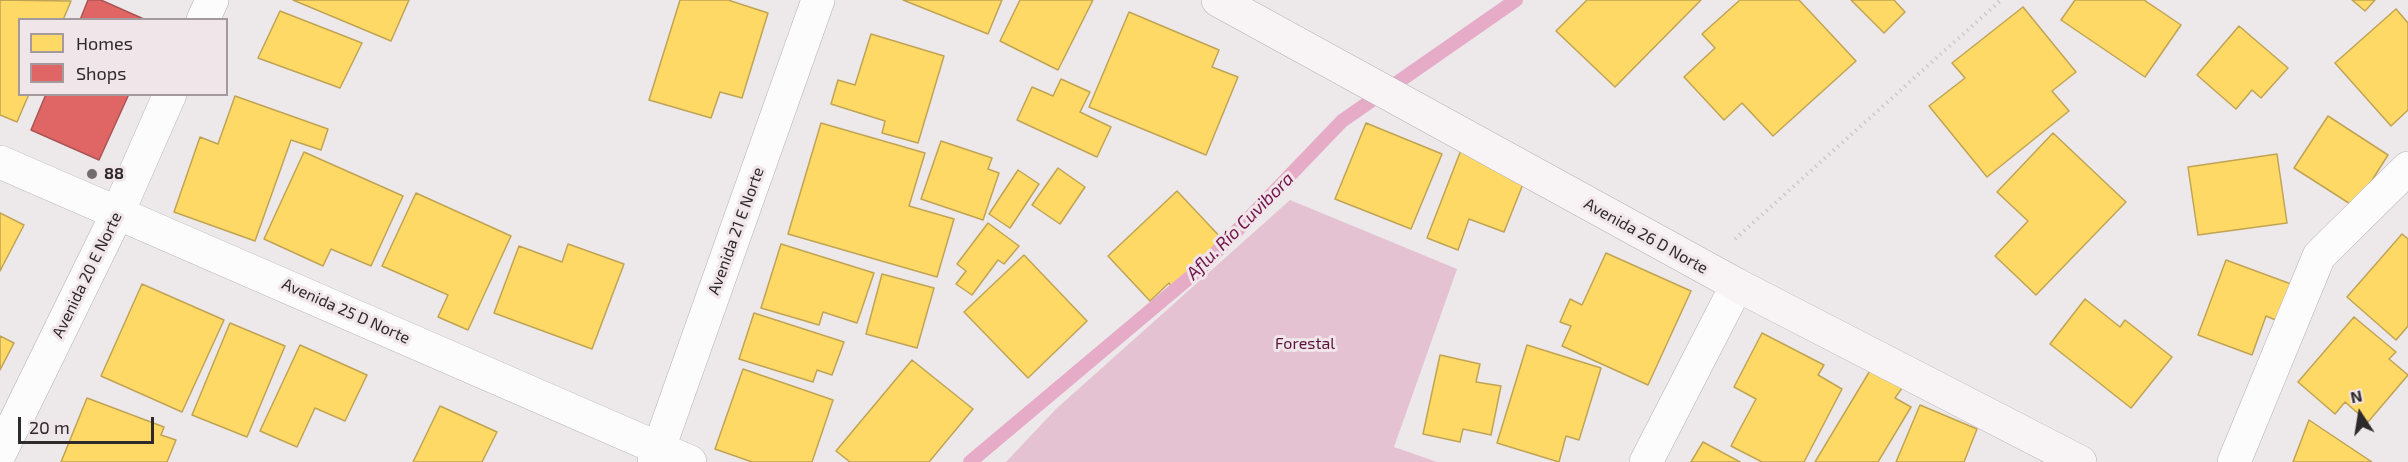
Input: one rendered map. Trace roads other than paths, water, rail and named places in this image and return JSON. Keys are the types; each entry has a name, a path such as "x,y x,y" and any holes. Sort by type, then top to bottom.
{"street":[{"path":"204,18 212,0"},
{"name":"Avenida 21 E Norte","path":"657,455 818,0"},
{"name":"Avenida 26 D Norte","path":"1218,0 1703,267 2080,462"},
{"name":"Avenida 20 E Norte","path":"0,453 118,212 169,96"},
{"name":"Avenida 25 D Norte","path":"0,162 118,212 657,455 690,462"},
{"path":"2234,462 2319,256 2408,168"},
{"path":"1647,462 1737,285"}],"waterway":[{"name":"Aflu. Río Cuvibora","path":"970,462 1201,268 1342,121 1516,0"}],"place":[{"name":"88","path":"92,174"}],"park label":[{"name":"Forestal","path":"1305,344"}]}
